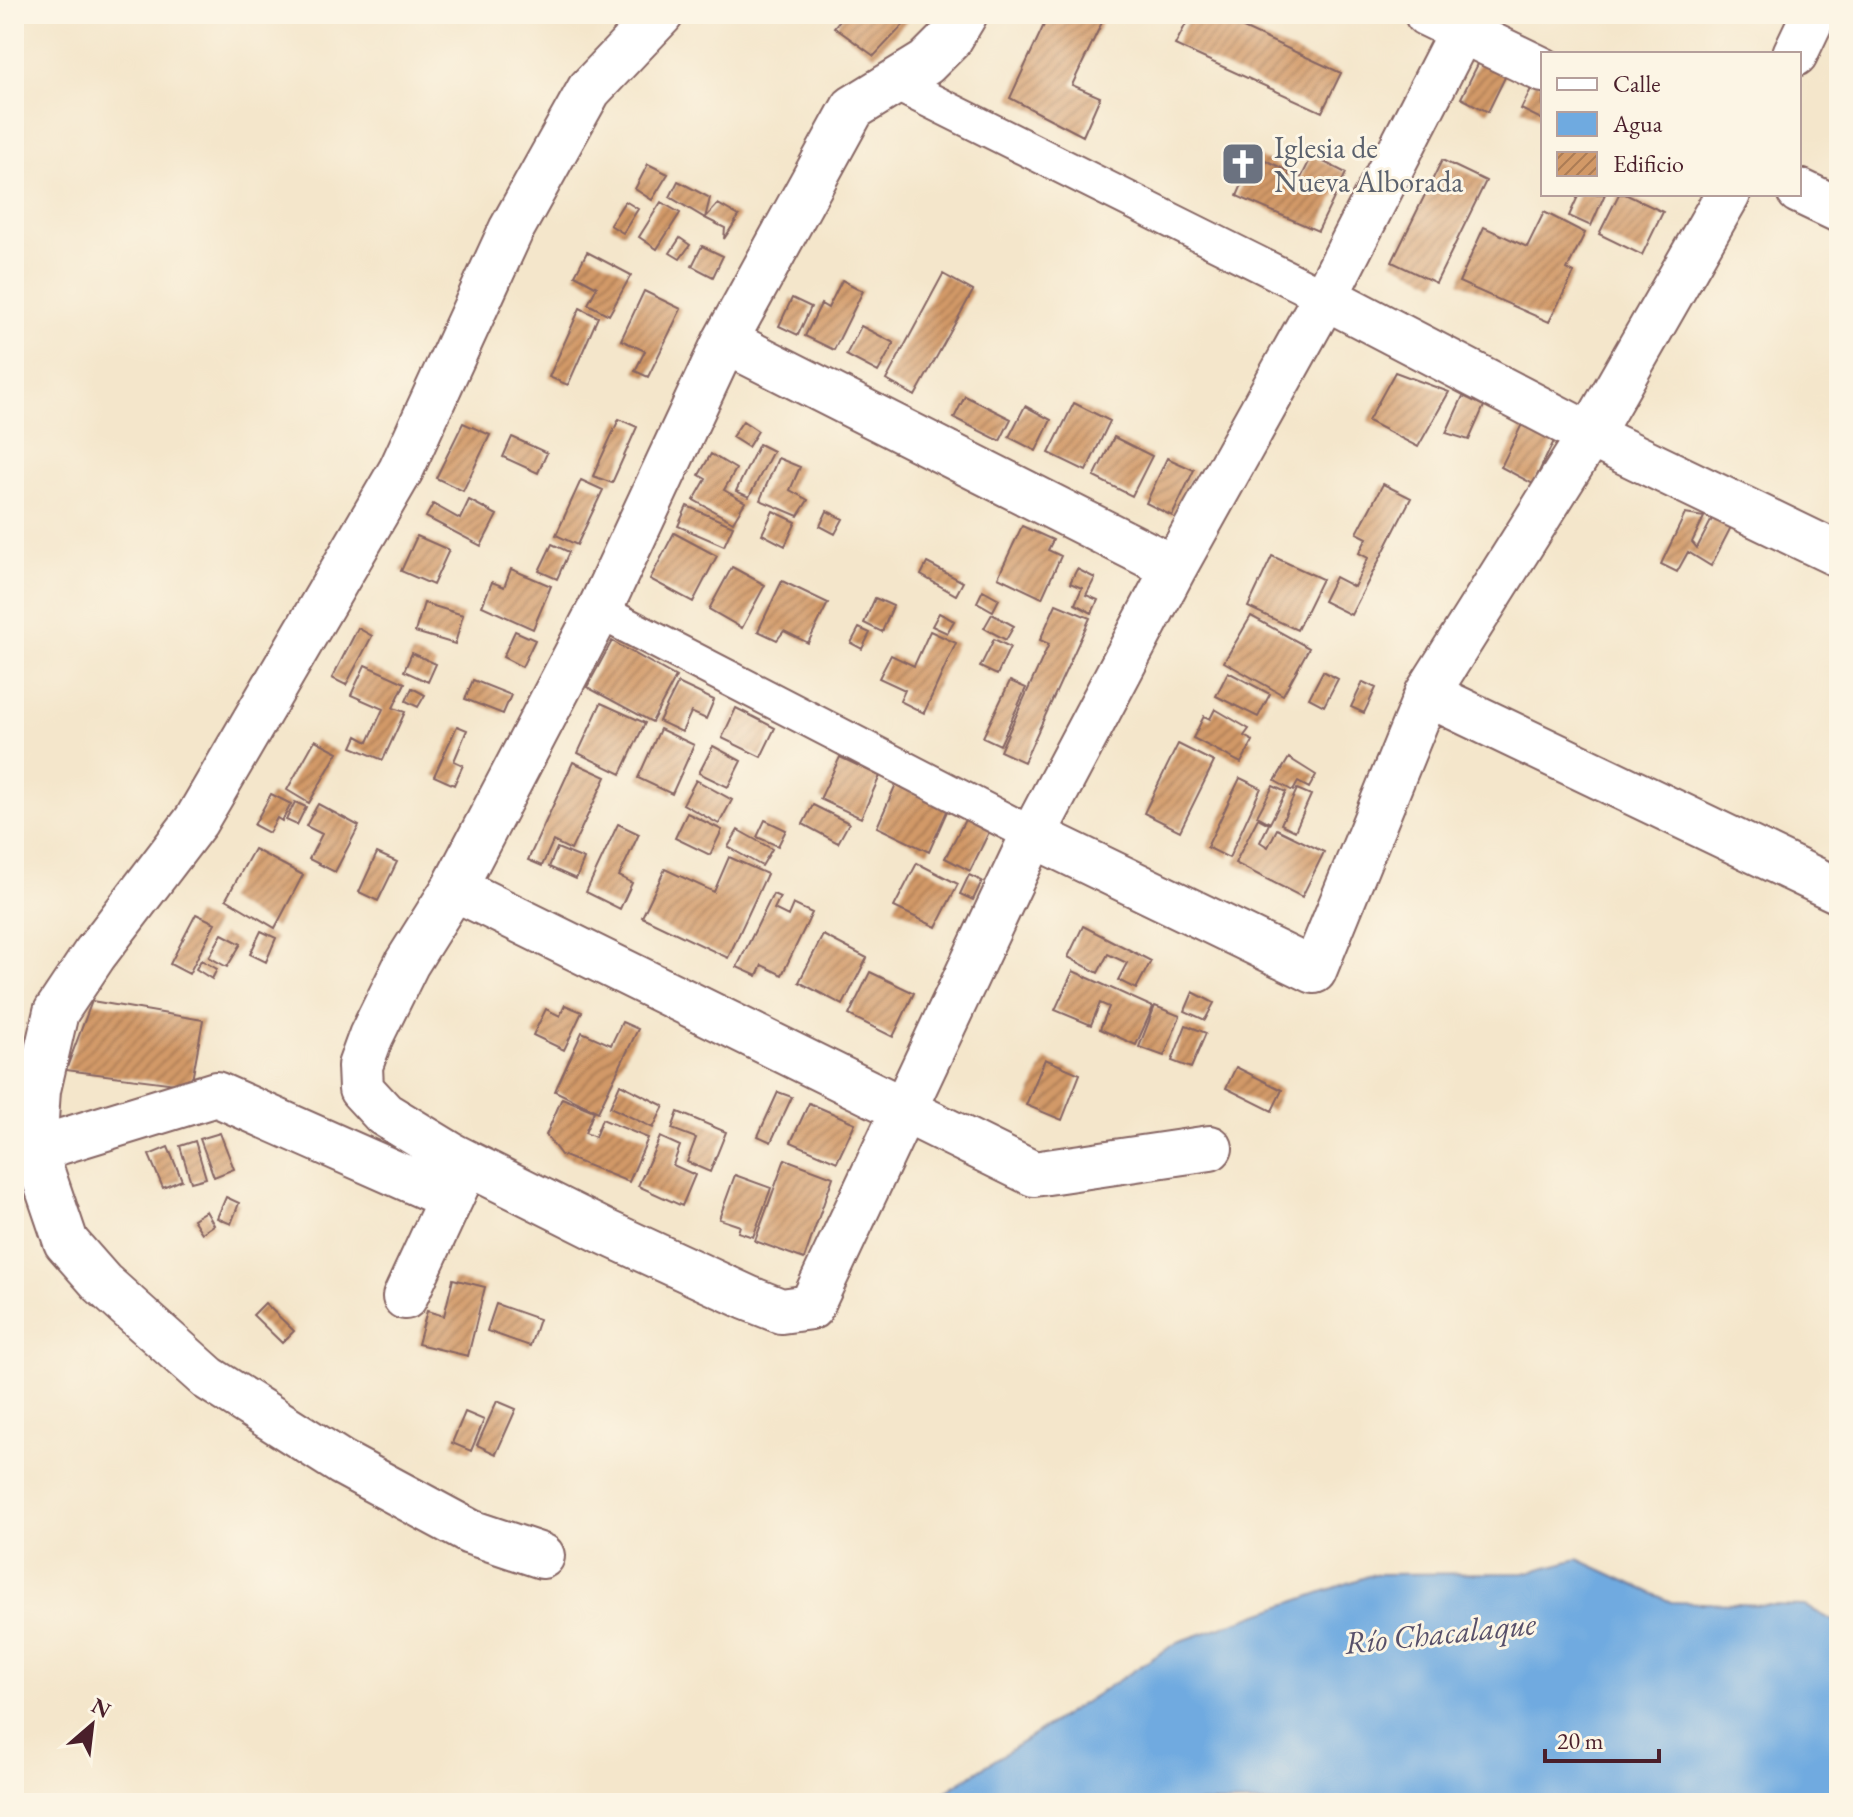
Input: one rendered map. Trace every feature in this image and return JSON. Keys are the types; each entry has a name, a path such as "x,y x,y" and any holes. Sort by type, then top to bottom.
{"street":[{"path":"542,1556 470,1532 393,1491 342,1463 208,1378 102,1283 66,1242 24,1152 56,1012 94,955 196,821 401,470 511,230 589,90 661,14"},
{"path":"459,1180 384,1114 361,1089 360,1066 371,1036 407,963 454,888 599,611 725,341 853,108 926,63 950,39 965,14"},
{"path":"1796,52 1814,14"},
{"path":"24,1152 216,1094 617,1238 781,1311 811,1307 1033,835 1174,568 1325,297 1453,20 1541,69"},
{"path":"895,83 1325,297 1590,435 1839,555"},
{"path":"1801,192 1839,210"},
{"path":"599,611 1033,835 1314,971 1427,694 1590,435 1727,196"},
{"path":"725,341 1174,568"},
{"path":"1427,694 1839,891"},
{"path":"454,888 1034,1174 1210,1148"},
{"path":"405,1297 459,1180"}],"water":[{"name":"Río Chacalaque","path":"1578,1559 1671,1602 1806,1606 1839,1624 1839,1803 928,1803 1178,1642 1374,1574 1524,1573"}],"building":[{"path":"845,14 898,14 908,20 874,56 834,27"},
{"path":"1049,14 1106,14 1072,85 1100,97 1083,136 1010,98"},
{"path":"1191,14 1213,14 1341,73 1322,112 1175,45"},
{"path":"1483,54 1510,67 1488,112 1461,98"},
{"path":"1535,81 1541,84 1541,119 1521,109"},
{"path":"1255,155 1290,172 1286,180 1298,184 1312,156 1346,173 1318,231 1237,196"},
{"path":"1442,160 1486,181 1436,283 1392,262"},
{"path":"648,164 668,174 652,200 635,189"},
{"path":"678,181 710,198 705,218 670,197"},
{"path":"1578,196 1604,196 1591,226 1569,216"},
{"path":"1618,196 1629,196 1663,212 1642,255 1599,234"},
{"path":"625,201 638,209 623,233 610,225"},
{"path":"661,202 680,213 657,249 639,237"},
{"path":"718,204 739,216 724,239 725,228 705,218"},
{"path":"1544,212 1585,233 1567,269 1574,273 1549,322 1459,282 1484,227 1527,247"},
{"path":"680,238 690,245 680,259 670,253"},
{"path":"702,246 723,256 713,277 692,266"},
{"path":"587,252 631,275 609,315 588,304 597,287 575,275"},
{"path":"943,274 973,291 915,396 886,380"},
{"path":"842,280 863,291 834,350 805,336 821,304 828,308"},
{"path":"644,291 681,309 648,377 635,371 645,351 621,340"},
{"path":"792,298 811,307 798,335 779,326"},
{"path":"580,308 598,317 568,385 549,377"},
{"path":"861,326 894,343 878,372 846,355"},
{"path":"1395,372 1449,392 1418,447 1368,421"},
{"path":"965,396 1011,419 1000,441 954,418"},
{"path":"1463,396 1484,406 1469,440 1446,433"},
{"path":"1074,403 1110,421 1086,471 1049,453"},
{"path":"1025,406 1051,420 1036,451 1009,437"},
{"path":"619,419 637,427 612,483 593,476"},
{"path":"1524,420 1556,437 1533,484 1501,467"},
{"path":"743,421 758,431 748,447 732,437"},
{"path":"463,423 490,435 463,491 436,478"},
{"path":"512,437 547,453 538,473 503,457"},
{"path":"1114,437 1152,456 1132,496 1094,477"},
{"path":"759,444 773,451 749,497 736,491"},
{"path":"711,454 736,469 724,490 745,502 733,522 694,500 706,479 699,475"},
{"path":"778,458 800,467 790,490 808,500 798,516 760,500"},
{"path":"1167,458 1194,470 1172,516 1146,503"},
{"path":"581,480 603,490 577,545 556,535"},
{"path":"1383,484 1411,498 1351,615 1323,601 1335,577 1354,587 1368,558 1359,553 1367,538 1357,533"},
{"path":"469,500 497,515 481,546 426,517 433,504 460,519"},
{"path":"687,506 733,526 724,546 678,526"},
{"path":"773,511 796,522 785,546 762,534"},
{"path":"827,511 843,519 835,534 820,526"},
{"path":"1685,514 1704,517 1692,542 1697,548 1713,517 1731,527 1711,566 1688,552 1677,572 1661,564"},
{"path":"1022,526 1053,540 1048,550 1061,556 1042,598 998,577"},
{"path":"674,533 717,556 693,602 650,579"},
{"path":"417,536 449,550 433,585 401,571"},
{"path":"552,544 569,552 557,579 539,571"},
{"path":"1272,556 1322,579 1297,630 1248,607"},
{"path":"927,563 963,582 956,595 921,575"},
{"path":"732,567 765,585 742,628 709,609"},
{"path":"511,569 551,586 533,629 482,606 492,582 504,587"},
{"path":"1077,569 1095,578 1086,595 1098,600 1092,613 1075,604 1082,588 1070,583"},
{"path":"782,581 828,603 808,643 784,631 777,640 758,631"},
{"path":"983,590 999,599 993,611 977,602"},
{"path":"875,598 893,606 882,632 864,623"},
{"path":"424,603 463,615 455,644 415,632"},
{"path":"1056,604 1090,618 1024,762 1000,751 1049,644 1040,640"},
{"path":"939,613 954,621 947,633 932,626"},
{"path":"992,614 1014,626 1006,640 984,628"},
{"path":"1251,616 1309,648 1283,695 1224,662"},
{"path":"358,628 372,636 346,685 332,678"},
{"path":"859,628 870,633 862,649 851,643"},
{"path":"515,631 535,640 522,667 503,657"},
{"path":"930,631 956,643 924,713 900,701 905,690 879,678 891,655 914,666"},
{"path":"994,639 1010,647 997,675 980,667"},
{"path":"612,641 676,677 652,722 587,687"},
{"path":"412,653 436,664 428,682 404,671"},
{"path":"365,665 405,683 393,708 405,712 383,760 352,747 357,736 368,742 383,709 351,695"},
{"path":"1323,671 1338,679 1324,706 1309,698"},
{"path":"1228,672 1270,694 1258,717 1216,696"},
{"path":"473,680 511,695 503,714 465,699"},
{"path":"1010,681 1026,688 1000,745 983,737"},
{"path":"1363,682 1376,688 1364,713 1351,707"},
{"path":"678,683 714,700 706,719 691,712 682,732 659,721"},
{"path":"412,688 425,695 418,707 406,701"},
{"path":"601,703 645,723 621,774 578,753"},
{"path":"736,708 775,728 761,757 722,738"},
{"path":"1215,709 1249,729 1244,736 1253,741 1241,763 1193,738 1204,716 1210,719"},
{"path":"457,726 467,730 454,761 463,765 454,785 434,776"},
{"path":"660,729 694,745 672,794 638,778"},
{"path":"315,740 338,752 309,803 287,790"},
{"path":"1178,744 1214,762 1180,831 1144,813"},
{"path":"713,746 741,761 728,787 699,773"},
{"path":"840,757 880,776 861,818 820,799"},
{"path":"1289,758 1316,775 1309,788 1298,782 1293,791 1275,781"},
{"path":"573,762 606,777 571,850 553,841 542,866 528,860"},
{"path":"1240,778 1261,788 1229,858 1207,847"},
{"path":"696,780 732,800 719,824 683,804"},
{"path":"896,784 948,809 929,852 877,827"},
{"path":"1273,786 1286,792 1270,823 1257,816"},
{"path":"1297,789 1311,795 1295,831 1281,824"},
{"path":"271,794 291,804 282,821 277,818 269,833 254,825"},
{"path":"295,802 306,807 297,825 286,820"},
{"path":"318,804 359,826 335,872 309,859 322,834 306,826"},
{"path":"813,805 849,823 838,843 803,824"},
{"path":"687,813 722,830 710,855 675,838"},
{"path":"968,814 992,826 970,871 945,858"},
{"path":"1258,818 1269,824 1260,842 1268,847 1277,829 1324,852 1302,897 1235,863"},
{"path":"765,820 786,830 778,846 757,837"},
{"path":"618,824 639,834 619,876 632,883 620,909 586,892"},
{"path":"738,830 772,849 762,866 728,847"},
{"path":"557,848 584,859 576,879 549,867"},
{"path":"254,849 303,875 275,928 226,899"},
{"path":"377,853 397,862 378,901 359,892"},
{"path":"729,857 767,874 728,958 642,917 665,869 714,892"},
{"path":"917,863 958,884 936,927 894,907"},
{"path":"969,875 982,881 973,900 960,894"},
{"path":"773,894 780,897 774,909 788,916 793,904 812,913 782,975 762,965 757,976 737,967"},
{"path":"196,914 215,923 189,974 170,964"},
{"path":"1083,926 1151,961 1136,989 1118,980 1127,963 1108,954 1098,973 1068,957"},
{"path":"261,931 276,938 266,962 250,954"},
{"path":"222,934 241,944 227,967 209,957"},
{"path":"823,935 867,958 843,1005 799,982"},
{"path":"201,960 217,969 212,979 196,969"},
{"path":"1073,971 1153,1007 1136,1045 1100,1029 1109,1007 1100,1003 1091,1025 1055,1010"},
{"path":"870,972 914,993 893,1037 849,1015"},
{"path":"1193,992 1214,1003 1205,1020 1185,1011"},
{"path":"92,1001 203,1020 191,1086 66,1070"},
{"path":"565,1005 582,1012 564,1050 533,1035 546,1009 560,1016"},
{"path":"1155,1006 1180,1016 1164,1056 1139,1047"},
{"path":"622,1022 638,1029 598,1112 555,1091 582,1032 611,1045"},
{"path":"1186,1025 1206,1033 1191,1068 1172,1061"},
{"path":"1045,1059 1080,1074 1062,1120 1026,1105"},
{"path":"1236,1067 1282,1090 1272,1111 1226,1088"},
{"path":"620,1084 664,1106 653,1128 610,1107"},
{"path":"778,1092 792,1097 771,1142 758,1136"},
{"path":"562,1098 594,1111 585,1133 595,1137 602,1119 648,1138 629,1182 561,1155 546,1135"},
{"path":"809,1103 855,1123 837,1162 791,1142"},
{"path":"678,1112 726,1132 710,1172 687,1162 696,1138 672,1129"},
{"path":"220,1133 234,1169 214,1177 200,1139"},
{"path":"660,1137 680,1146 673,1165 695,1175 682,1206 638,1186"},
{"path":"195,1141 206,1178 191,1182 180,1146"},
{"path":"168,1147 182,1180 163,1188 149,1155"},
{"path":"785,1159 833,1177 804,1259 755,1241"},
{"path":"735,1175 771,1188 753,1237 738,1232 740,1226 719,1219"},
{"path":"226,1197 239,1203 231,1224 217,1218"},
{"path":"206,1211 214,1225 202,1233 193,1219"},
{"path":"453,1279 485,1287 468,1356 418,1344 427,1311 444,1316"},
{"path":"265,1303 294,1331 282,1343 253,1315"},
{"path":"496,1304 539,1319 530,1346 487,1331"},
{"path":"497,1401 516,1409 496,1454 477,1445"},
{"path":"465,1412 484,1420 471,1451 452,1443"}],"place":[{"name":"Iglesia de Nueva Alborada","path":"1243,164"}]}
